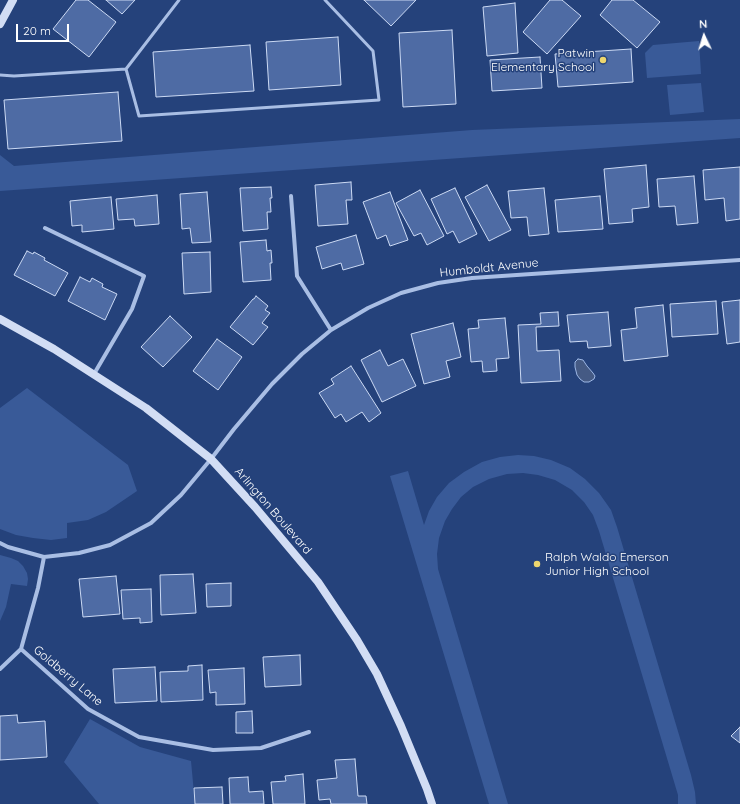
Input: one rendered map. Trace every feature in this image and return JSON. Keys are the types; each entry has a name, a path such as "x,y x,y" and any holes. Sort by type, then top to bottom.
{"street":[{"path":"0,24 13,0"},
{"path":"291,196 296,276 330,330"},
{"path":"45,228 144,276 132,309 94,374"},
{"name":"Humboldt Avenue","path":"44,557 79,553 110,545 151,523 180,495 272,384 302,354 330,330 368,308 401,293 438,283 472,278 740,260"},
{"name":"Arlington Boulevard","path":"0,319 54,349 146,408 211,459 255,507 318,582 357,640 376,674 401,726 432,804"},
{"path":"0,543 8,547 44,557 38,588 20,649 0,669"},
{"name":"Goldberry Lane","path":"20,649 88,709 139,737 213,750 260,748 310,732"}],"lane":[{"path":"0,75 14,76 126,69 178,0"},
{"path":"126,69 139,116 379,100 373,51 325,0"}],"shaded area":[{"path":"699,41 701,74 647,78 645,53 653,45"},
{"path":"701,83 704,112 670,115 667,85"},
{"path":"740,119 740,138 0,191 0,155 14,166 472,130"},
{"path":"578,359 583,360 595,376 594,379 589,382 584,382 580,379 577,375 575,367 575,362"},
{"path":"27,388 128,465 137,491 106,512 88,520 67,523 67,538 51,540 33,538 16,535 0,529 0,408"},
{"path":"518,455 534,456 551,460 570,468 585,479 599,493 611,510 691,775 696,804 678,804 678,795 593,515 584,502 572,490 555,480 538,475 523,473 507,474 489,479 473,487 461,497 445,521 439,538 437,554 438,569 508,804 489,804 390,476 408,471 424,525 429,511 437,497 449,483 464,472 482,462 500,457"},
{"path":"0,555 18,561 27,573 28,579 27,586 11,584 6,607 0,621"},
{"path":"90,719 140,747 191,761 195,804 99,804 64,762"}],"building":[{"path":"76,0 88,0 116,22 89,57 53,29"},
{"path":"106,0 135,0 122,14"},
{"path":"364,0 416,0 391,26"},
{"path":"550,0 562,0 581,16 547,54 523,32"},
{"path":"612,0 633,0 660,22 637,48 600,15"},
{"path":"515,3 518,53 487,56 483,7"},
{"path":"452,30 456,104 403,107 399,33"},
{"path":"338,37 341,85 269,90 266,42"},
{"path":"250,45 254,91 156,97 153,52"},
{"path":"631,49 633,82 558,87 555,54"},
{"path":"540,57 542,88 492,91 490,60"},
{"path":"118,92 122,141 8,149 4,100"},
{"path":"646,165 649,207 632,209 633,222 609,224 604,169"},
{"path":"740,167 740,219 726,221 724,198 705,200 703,170"},
{"path":"694,176 698,223 677,225 675,206 659,207 657,179"},
{"path":"351,182 352,200 346,200 348,224 318,226 315,185"},
{"path":"487,185 511,230 489,241 465,197"},
{"path":"271,187 271,212 267,212 268,229 243,231 240,188"},
{"path":"455,188 477,234 459,243 453,231 447,234 431,199"},
{"path":"544,188 549,234 529,236 527,217 511,218 508,191"},
{"path":"420,190 444,236 427,245 421,233 414,236 396,203"},
{"path":"207,192 211,242 192,243 190,228 182,229 180,194"},
{"path":"390,192 408,240 390,246 386,235 377,239 363,202"},
{"path":"157,195 159,224 135,226 134,219 118,220 116,199"},
{"path":"600,196 603,229 558,232 555,200"},
{"path":"111,197 114,229 82,232 82,225 72,226 70,201"},
{"path":"356,235 364,264 343,270 341,263 322,269 316,247"},
{"path":"266,240 267,251 271,250 271,280 243,282 240,242"},
{"path":"27,251 33,254 34,252 45,258 44,260 68,273 55,296 14,275"},
{"path":"210,252 211,292 184,294 182,253"},
{"path":"80,277 90,282 92,278 103,284 102,287 117,294 105,320 68,301"},
{"path":"256,296 268,306 265,310 270,313 262,323 268,327 253,345 230,327"},
{"path":"740,300 740,342 727,344 722,302"},
{"path":"716,301 718,334 672,337 670,304"},
{"path":"663,305 668,356 624,361 621,330 637,328 635,308"},
{"path":"558,312 559,326 536,327 537,351 559,350 561,381 521,383 518,325 541,324 540,313"},
{"path":"608,312 611,346 588,348 587,341 570,342 567,315"},
{"path":"170,316 192,337 163,367 141,347"},
{"path":"505,318 509,358 496,359 497,371 483,372 482,361 471,362 468,329 479,328 478,320"},
{"path":"453,323 461,357 446,361 450,377 424,384 411,334"},
{"path":"217,339 242,357 218,390 193,371"},
{"path":"380,350 388,366 403,359 416,386 382,402 361,360"},
{"path":"351,366 381,413 369,422 362,412 346,422 341,414 335,418 319,393 334,384 331,379"},
{"path":"193,574 196,613 161,615 160,575"},
{"path":"116,576 120,614 83,617 79,579"},
{"path":"231,583 231,606 207,607 206,584"},
{"path":"151,589 152,622 140,623 140,618 123,619 121,590"},
{"path":"300,655 301,685 265,687 263,657"},
{"path":"202,665 203,700 161,702 160,672 188,671 188,666"},
{"path":"155,667 157,701 115,703 113,669"},
{"path":"244,668 245,704 216,705 216,692 210,693 208,670"},
{"path":"252,711 253,733 236,733 236,712"},
{"path":"17,715 18,723 45,721 47,757 0,760 0,716"},
{"path":"740,727 740,743 731,736"},
{"path":"355,759 358,796 366,796 367,804 331,804 330,799 319,800 317,780 337,778 335,760"},
{"path":"303,774 305,804 273,804 271,782 286,781 285,776"},
{"path":"248,777 249,792 263,791 264,804 230,804 229,778"},
{"path":"222,787 223,804 195,804 194,788"}],"place":[{"name":"Patwin Elementary School","path":"603,60"},
{"name":"Ralph Waldo Emerson Junior High School","path":"537,564"}]}
